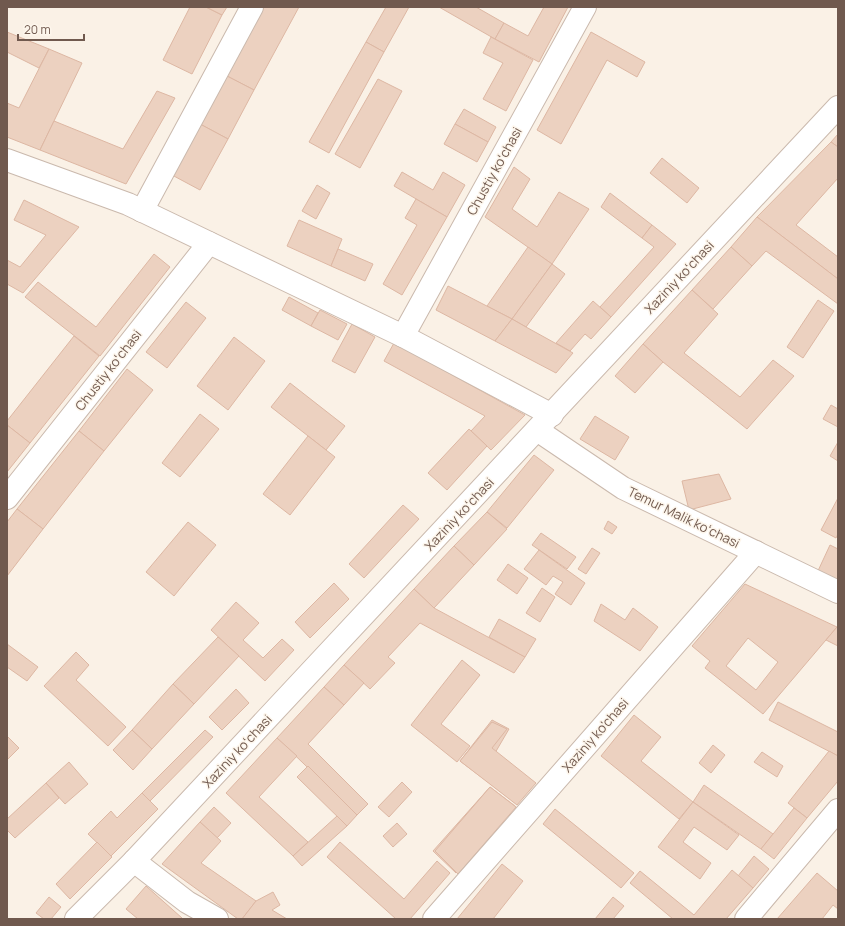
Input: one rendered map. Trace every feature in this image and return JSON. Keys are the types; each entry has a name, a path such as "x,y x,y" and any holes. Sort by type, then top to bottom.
{"street":[{"path":"142,211 252,7"},
{"name":"Chustiy koʻchasi","path":"403,336 585,7"},
{"name":"Xaziniy koʻchasi","path":"76,919 134,861 545,423 838,107"},
{"path":"7,160 142,211 403,336 545,423"},
{"name":"Chustiy koʻchasi","path":"7,498 209,243"},
{"name":"Temur Malik koʻchasi","path":"545,423 623,488 838,592"},
{"name":"Xaziniy ko'chasi","path":"434,919 756,552"},
{"path":"746,919 838,810"},
{"path":"134,861 187,902 217,919"}],"building":[{"path":"190,7 206,7 222,15 192,74 163,60"},
{"path":"206,7 227,7 222,15"},
{"path":"264,7 299,7 254,90 227,76"},
{"path":"386,7 409,7 384,52 366,42"},
{"path":"439,7 476,7 504,23 495,39"},
{"path":"544,7 568,7 539,62 495,39 504,23 528,36"},
{"path":"7,32 49,49 39,68 7,52"},
{"path":"591,32 645,62 637,77 607,60 561,144 537,130"},
{"path":"491,37 533,60 506,111 483,99 503,63 483,53"},
{"path":"366,42 384,52 329,153 309,142"},
{"path":"49,49 82,63 40,150 7,137 7,103 19,108"},
{"path":"227,76 254,90 228,139 200,124"},
{"path":"378,79 402,91 360,168 335,154"},
{"path":"157,91 175,98 126,184 40,150 54,121 123,149"},
{"path":"464,109 496,127 488,142 455,124"},
{"path":"200,124 228,139 200,190 172,175"},
{"path":"455,124 488,142 477,162 444,144"},
{"path":"838,134 838,147 831,142"},
{"path":"831,142 838,147 838,178 796,225 838,257 838,279 757,217"},
{"path":"662,158 699,188 687,203 650,173"},
{"path":"514,167 530,179 512,209 537,227 559,192 589,209 552,264 485,217"},
{"path":"402,172 433,190 443,172 465,185 447,217 394,186"},
{"path":"317,185 330,193 316,219 302,211"},
{"path":"610,193 652,225 642,238 601,207"},
{"path":"416,199 447,217 402,295 383,284 417,225 405,218"},
{"path":"24,200 79,227 23,293 7,284 7,260 20,267 46,235 14,220"},
{"path":"757,217 838,279 838,304 766,251 752,266 731,247"},
{"path":"299,220 342,239 331,266 287,246"},
{"path":"652,225 676,244 611,317 600,307 654,247 642,238"},
{"path":"528,247 552,264 512,319 487,306"},
{"path":"731,247 752,266 713,309 692,290"},
{"path":"338,249 373,264 365,281 331,266"},
{"path":"154,254 170,267 100,356 25,297 38,282 96,327"},
{"path":"552,264 565,274 526,327 512,319"},
{"path":"448,286 512,319 495,341 436,310"},
{"path":"692,290 718,314 684,353 740,397 773,360 794,376 747,429 663,362 643,344"},
{"path":"289,297 318,313 311,326 282,310"},
{"path":"818,300 834,311 803,358 787,347"},
{"path":"593,301 611,317 591,339 585,334 570,351 556,343"},
{"path":"186,302 206,318 167,368 146,352"},
{"path":"320,310 347,324 338,340 311,326"},
{"path":"512,319 573,353 556,373 495,341"},
{"path":"352,324 375,337 355,373 332,361"},
{"path":"74,336 99,356 30,443 7,425 7,421"},
{"path":"234,337 265,361 228,410 197,386"},
{"path":"394,343 525,415 491,450 471,431 485,416 384,361"},
{"path":"643,344 663,362 635,393 615,376"},
{"path":"127,369 153,390 104,451 79,431"},
{"path":"290,383 345,426 326,450 271,407"},
{"path":"831,405 838,409 838,427 823,419"},
{"path":"200,414 219,429 180,477 162,463"},
{"path":"595,416 629,437 615,460 580,439"},
{"path":"7,425 30,443 7,472"},
{"path":"469,429 487,446 447,490 428,473"},
{"path":"79,431 104,451 43,529 17,509"},
{"path":"308,436 335,457 290,515 263,494"},
{"path":"838,442 838,461 830,456"},
{"path":"534,455 554,470 507,528 487,512"},
{"path":"719,474 731,499 689,510 682,481"},
{"path":"838,498 838,534 836,538 821,530"},
{"path":"403,505 419,519 364,578 349,564"},
{"path":"17,509 43,529 7,576 7,522"},
{"path":"487,512 507,529 474,565 454,546"},
{"path":"608,521 617,527 612,534 604,529"},
{"path":"188,522 216,545 174,596 146,572"},
{"path":"541,533 576,557 567,569 532,545"},
{"path":"830,545 838,549 838,582 817,573"},
{"path":"454,546 474,565 434,608 414,589"},
{"path":"592,548 600,553 586,574 578,569"},
{"path":"539,550 585,583 571,605 555,594 563,582 553,576 546,585 524,569"},
{"path":"508,564 528,578 517,594 497,580"},
{"path":"334,583 349,599 310,638 295,622"},
{"path":"745,584 837,627 763,714 705,668 710,661 692,646","holes":["748,638 778,662 756,690 726,666"]},
{"path":"542,588 555,597 540,622 526,613"},
{"path":"414,589 434,608 525,657 514,673 420,623 388,657 395,663 370,689 344,665"},
{"path":"236,602 259,623 243,640 263,658 282,639 294,650 265,681 211,630"},
{"path":"601,604 625,620 633,608 658,627 640,651 594,621"},
{"path":"499,619 536,639 525,657 489,637"},
{"path":"838,627 838,646 826,640"},
{"path":"218,637 239,656 194,704 173,684"},
{"path":"7,644 38,667 27,681 7,667"},
{"path":"76,652 89,665 76,680 126,727 108,746 44,686"},
{"path":"462,660 480,675 441,724 470,746 457,762 411,725"},
{"path":"344,665 364,683 344,705 324,687"},
{"path":"173,684 194,704 152,749 132,730"},
{"path":"324,687 344,705 308,744 368,804 357,815 277,738"},
{"path":"236,689 249,703 222,730 209,717"},
{"path":"778,702 838,732 838,756 769,720"},
{"path":"634,715 661,737 641,761 693,802 679,819 601,756"},
{"path":"492,720 509,729 495,753 532,783 517,804 460,761"},
{"path":"492,722 507,729 492,748 536,783 517,805 460,761"},
{"path":"132,730 152,749 133,770 113,750"},
{"path":"205,730 213,737 150,801 142,793"},
{"path":"7,736 19,748 7,760"},
{"path":"277,738 297,756 259,797 308,842 293,856 226,793"},
{"path":"713,745 725,755 711,773 699,763"},
{"path":"829,751 838,756 838,781 807,818 788,803"},
{"path":"762,752 783,766 777,777 754,762"},
{"path":"69,762 88,784 65,804 46,783"},
{"path":"308,766 357,815 347,826 297,777"},
{"path":"402,782 412,792 389,817 378,807"},
{"path":"46,783 59,798 15,838 7,830 7,819"},
{"path":"704,785 773,834 761,849 693,802"},
{"path":"490,787 515,806 456,873 433,851"},
{"path":"490,787 516,807 458,874 435,851"},
{"path":"142,793 158,809 111,856 88,834 111,811 117,818"},
{"path":"693,802 739,835 727,850 694,827 683,842 711,863 700,879 658,847"},
{"path":"214,807 231,823 217,838 200,822"},
{"path":"794,808 807,818 774,859 761,849"},
{"path":"555,809 634,873 621,888 543,824"},
{"path":"337,816 347,826 302,866 293,856"},
{"path":"200,822 221,841 201,863 256,901 242,919 238,919 162,864"},
{"path":"397,823 407,834 393,847 383,836"},
{"path":"97,842 112,857 70,899 56,884"},
{"path":"340,842 404,899 437,861 450,873 410,919 396,919 327,857"},
{"path":"754,856 769,869 753,888 738,876"},
{"path":"502,864 523,881 493,919 457,919"},
{"path":"732,870 753,888 726,919 673,919 630,883 640,871 694,915"},
{"path":"817,873 838,891 838,909 833,905 822,919 777,919"},
{"path":"146,886 182,918 138,919 126,909"},
{"path":"273,892 280,905 272,910 287,919 242,919 256,901"},
{"path":"49,897 61,907 51,919 44,919 36,913"},
{"path":"613,897 624,906 613,919 595,919"}]}
